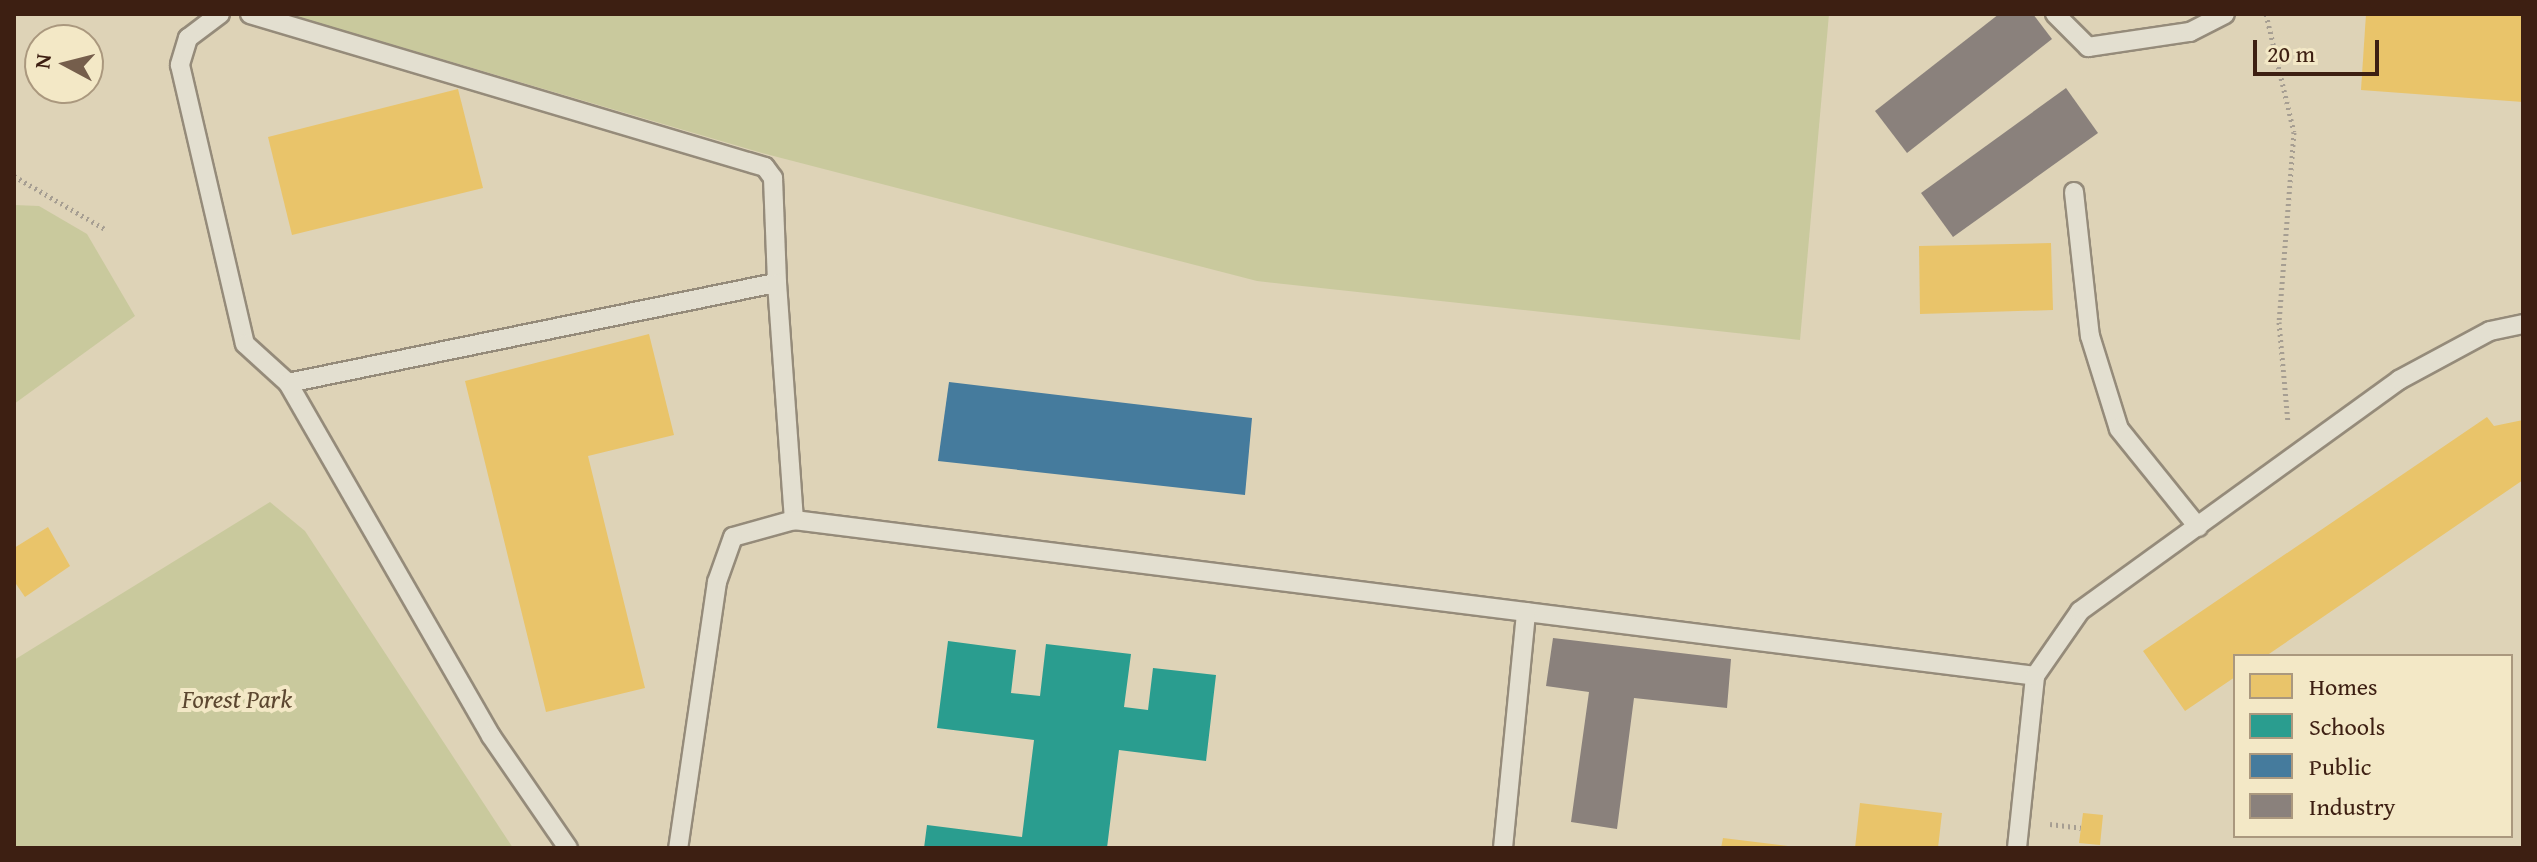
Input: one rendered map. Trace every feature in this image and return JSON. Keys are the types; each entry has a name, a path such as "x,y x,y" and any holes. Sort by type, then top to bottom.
{"lane":[{"path":"220,14 188,38 180,65 245,344 288,383 491,736 568,848"},
{"path":"250,14 765,167 773,178 777,283 794,520"},
{"path":"2055,14 2088,47 2190,32 2225,14"},
{"path":"2074,192 2090,336 2119,429 2198,527"},
{"path":"288,383 777,283"},
{"path":"2017,848 2035,676 2080,611 2399,380 2490,331 2523,324"},
{"path":"678,848 717,582 733,537 794,520 2035,676"},
{"path":"1503,848 1526,612"}],"path":[{"path":"2266,14 2294,132 2279,322 2292,459"},
{"path":"14,176 105,229"}],"green space":[{"path":"288,14 1829,14 1800,340 1257,281 762,153"},
{"path":"14,205 39,206 87,234 135,316 14,404"},
{"name":"Forest Park","path":"270,502 305,531 513,848 14,848 14,660"}],"building: Homes":[{"path":"2366,14 2523,14 2523,102 2361,90"},
{"path":"458,89 483,188 292,235 268,137"},
{"path":"2051,243 2053,310 1920,314 1919,246"},
{"path":"649,334 674,435 588,456 645,688 546,712 465,381"},
{"path":"2487,417 2494,426 2523,420 2523,480 2269,654 2233,654 2233,678 2185,711 2143,651"},
{"path":"48,527 70,566 25,597 14,581 14,548"},
{"path":"1860,803 1942,813 1938,848 1855,848"},
{"path":"2083,813 2103,815 2100,845 2079,843"},
{"path":"1723,838 1788,846 1788,848 1721,848"}],"building: Schools":[{"path":"948,641 1016,650 1011,693 1040,696 1046,644 1131,654 1124,707 1148,710 1153,668 1216,675 1206,761 1119,750 1107,848 924,848 927,825 1022,837 1034,740 937,728"}],"building: Public":[{"path":"949,382 1252,418 1245,495 938,461"}],"building: Industry":[{"path":"1999,14 2033,14 2052,39 1907,153 1875,111"},
{"path":"2066,88 2098,133 1953,237 1921,193"},
{"path":"1553,638 1731,659 1727,708 1634,698 1617,829 1571,822 1589,692 1546,686"}]}
